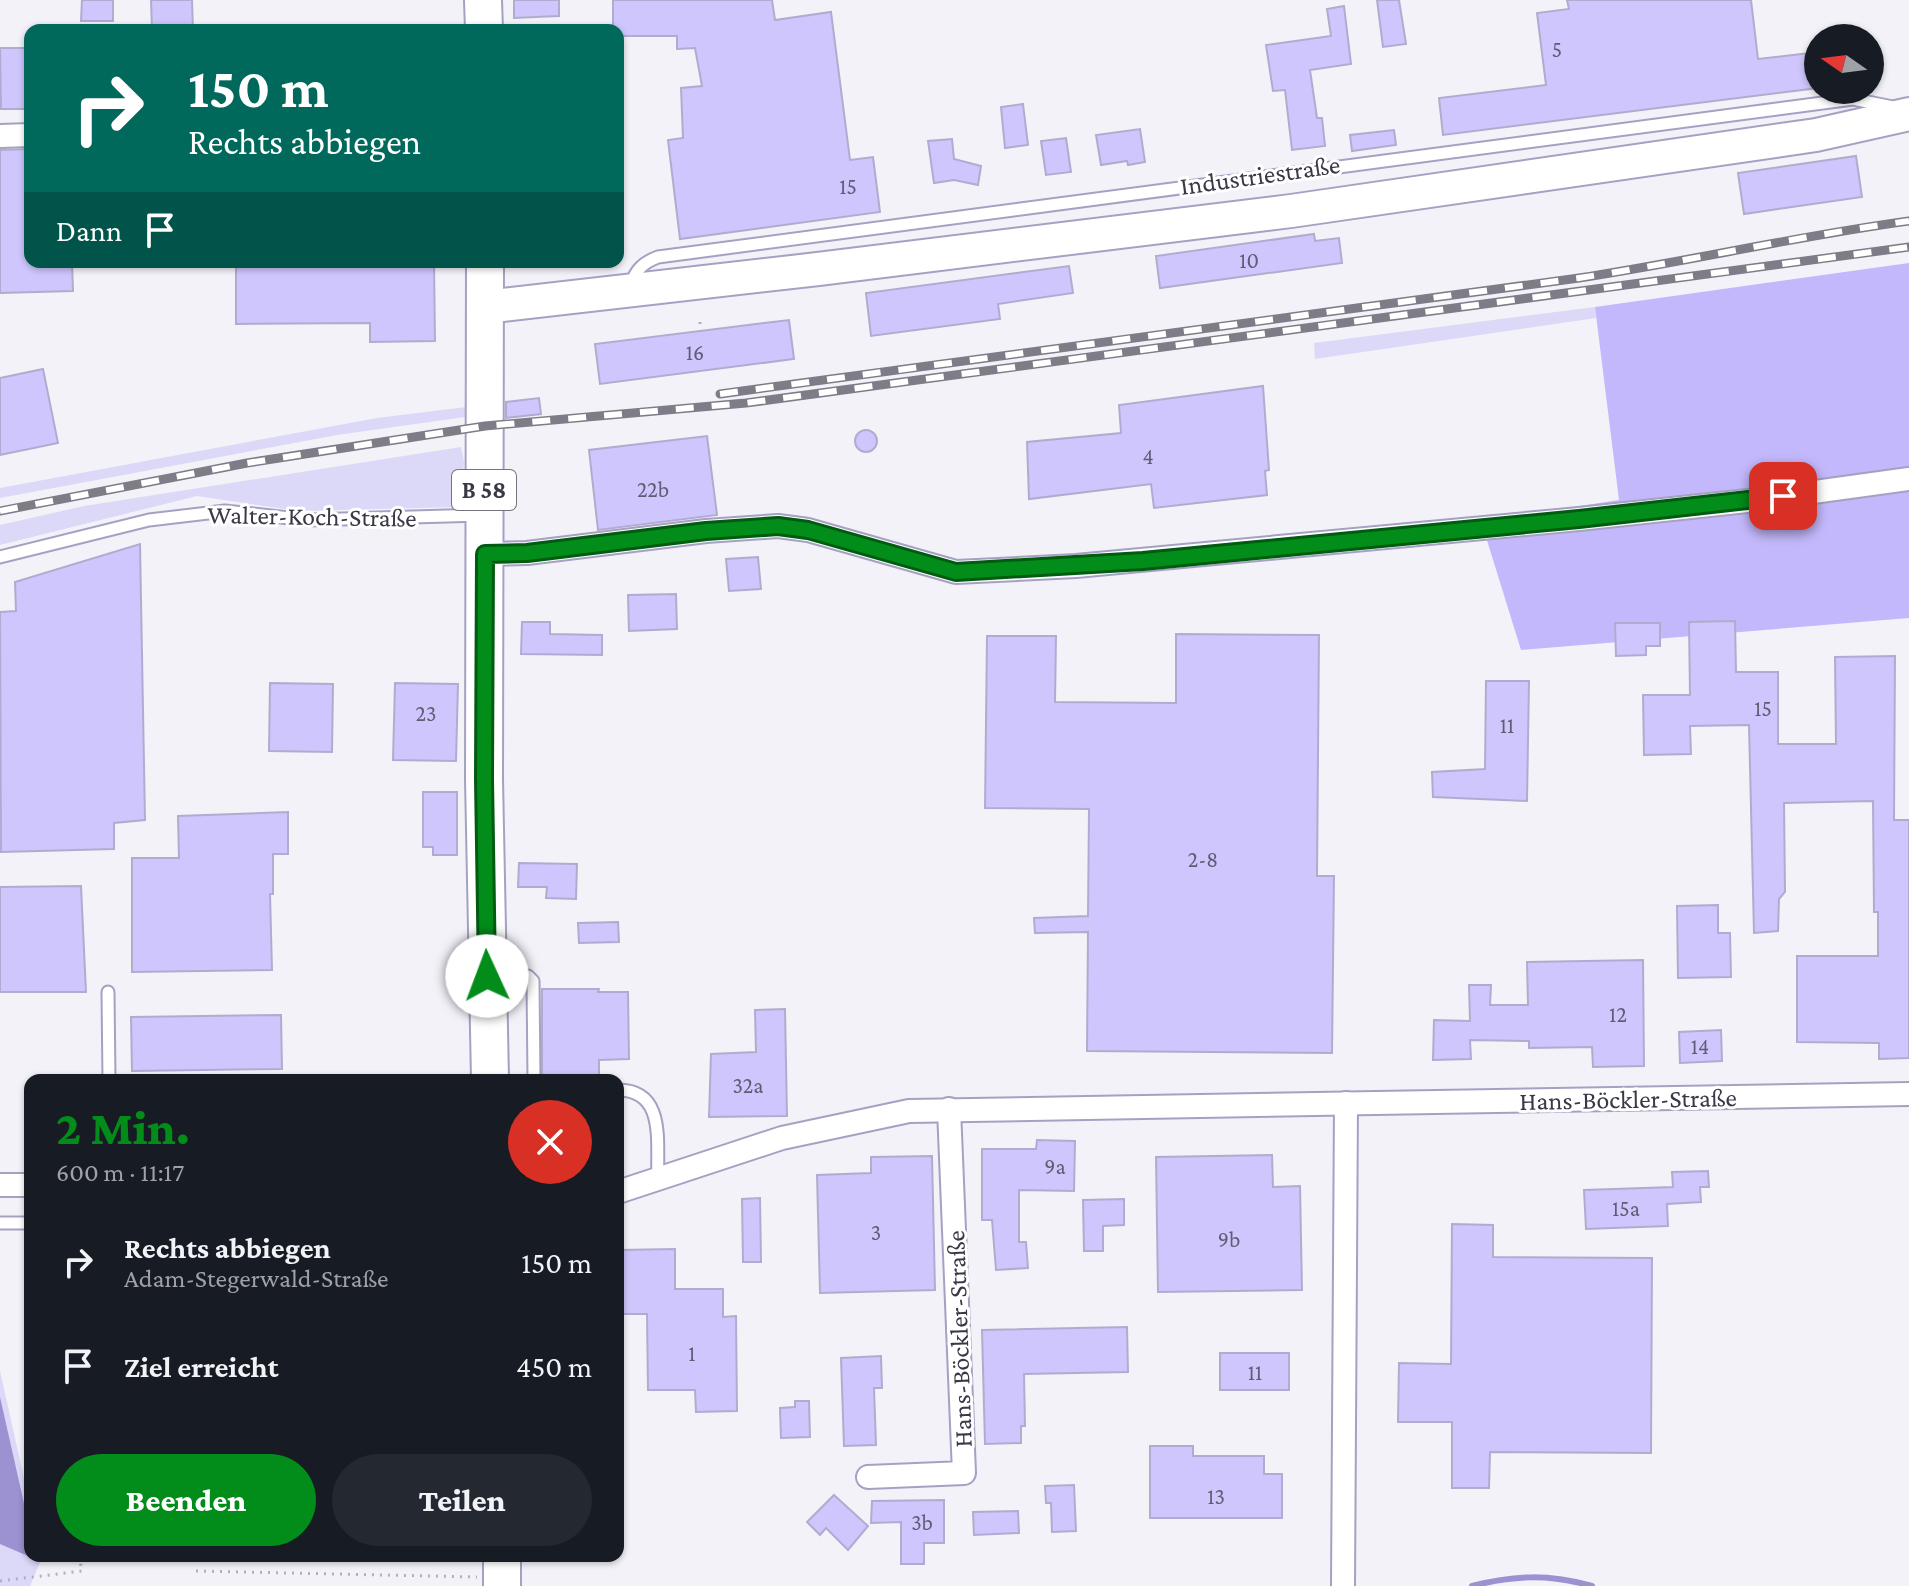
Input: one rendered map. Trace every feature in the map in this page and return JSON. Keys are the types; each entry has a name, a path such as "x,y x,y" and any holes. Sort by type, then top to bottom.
{"main road":[{"path":"483,0 484,24"},
{"name":"B 58","path":"485,268 484,779 490,1074"}],"street":[{"name":"Industriestraße","path":"485,307 1291,211 1816,135 1909,113"},
{"path":"0,136 24,135"},
{"path":"485,554 527,553 706,531 778,526 808,530 956,572 1046,568 1579,519 1756,500 1909,479"},
{"name":"Hans-Böckler-Straße","path":"624,1190 782,1138 909,1111 1909,1094"},
{"path":"1343,1586 1346,1103"},
{"name":"Hans-Böckler-Straße","path":"868,1477 964,1473 949,1109"},
{"path":"0,1185 24,1185"}],"lane":[{"name":"Walter-Koch-Straße","path":"0,557 149,520 225,511 308,520 484,515"},
{"path":"487,976 528,976 533,981 534,1074"},
{"path":"108,992 109,1074"},
{"path":"624,1091 647,1099 655,1113 658,1179"},
{"path":"0,1223 24,1223"}],"path":[{"path":"700,322 700,331"},
{"path":"0,1581 82,1571 80,1562"},
{"path":"196,1571 502,1573"}],"shaded area":[{"path":"1909,263 1909,618 1521,650 1481,521 1619,500 1595,307"},
{"path":"1595,307 1596,318 1315,359 1314,343"},
{"path":"466,407 465,417 337,435 0,498 0,488 377,418"},
{"path":"461,447 464,462 460,507 299,511 197,496 0,545 0,525 84,506"},
{"path":"0,1371 24,1478 24,1562 40,1562 30,1586 0,1586"},
{"path":"0,1397 24,1503 24,1554 0,1544"}],"building":[{"path":"82,0 113,0 113,21 81,21"},
{"path":"151,0 192,0 193,24 152,24"},
{"path":"514,0 559,0 559,16 514,18"},
{"path":"613,0 772,0 775,20 831,12 850,160 873,157 880,212 680,239 668,140 683,138 681,88 702,86 695,48 677,49 677,36 624,36 624,24 613,24"},
{"path":"1377,0 1399,0 1406,44 1383,47"},
{"path":"1567,0 1751,0 1758,59 1804,54 1804,90 1443,135 1439,98 1546,85 1537,13 1569,9"},
{"path":"1344,6 1351,64 1310,70 1317,118 1322,118 1325,146 1292,150 1285,90 1273,91 1266,45 1331,36 1327,9"},
{"path":"0,48 24,48 24,109 1,109"},
{"path":"1023,104 1028,145 1005,148 1001,107"},
{"path":"1140,129 1145,162 1101,165 1096,135"},
{"path":"1394,130 1396,145 1352,151 1350,135"},
{"path":"1066,138 1071,172 1046,175 1041,141"},
{"path":"952,139 954,159 981,166 978,185 954,180 934,183 928,141"},
{"path":"24,149 24,268 72,268 73,291 0,293 0,150"},
{"path":"1856,156 1862,197 1744,214 1738,173"},
{"path":"1314,234 1315,241 1339,238 1342,263 1160,288 1156,256"},
{"path":"1069,266 1073,293 998,304 1000,319 871,336 866,293"},
{"path":"236,268 434,268 435,341 370,342 370,323 236,324"},
{"path":"789,320 794,359 600,384 595,344"},
{"path":"43,369 58,443 0,455 0,378"},
{"path":"1263,386 1269,470 1265,471 1267,495 1154,508 1151,484 1029,499 1027,442 1121,433 1119,405"},
{"path":"539,398 541,414 506,418 506,402"},
{"path":"866,430 877,441 866,452 855,441"},
{"path":"707,436 717,515 598,530 589,450"},
{"path":"140,544 145,820 114,823 114,849 1,852 0,612 16,611 15,582"},
{"path":"758,557 761,589 729,591 726,559"},
{"path":"676,594 677,629 629,631 628,595"},
{"path":"1735,621 1736,672 1778,672 1778,744 1836,744 1835,657 1895,656 1894,820 1909,820 1909,1058 1879,1059 1879,1043 1797,1042 1797,956 1878,956 1878,912 1874,912 1873,801 1784,803 1785,892 1779,899 1778,931 1754,933 1749,725 1690,726 1691,754 1644,755 1643,695 1690,695 1689,622"},
{"path":"522,622 550,622 550,634 602,635 602,655 521,654"},
{"path":"1615,623 1660,623 1660,646 1646,646 1646,655 1616,656"},
{"path":"1176,634 1319,635 1317,876 1334,876 1332,1053 1087,1051 1088,932 1035,933 1034,918 1088,916 1089,809 985,808 987,636 1056,636 1055,702 1176,703"},
{"path":"1486,681 1529,681 1527,801 1433,797 1432,772 1485,769"},
{"path":"270,683 333,684 332,752 269,751"},
{"path":"395,683 458,684 456,761 393,760"},
{"path":"423,792 457,792 457,855 433,855 433,847 423,847"},
{"path":"288,812 288,854 273,854 273,894 270,894 272,970 132,972 132,858 179,858 178,816"},
{"path":"519,863 577,864 576,899 546,898 547,887 518,887"},
{"path":"81,886 86,992 0,992 0,887"},
{"path":"1718,905 1718,933 1730,933 1731,977 1678,978 1677,906"},
{"path":"618,922 619,942 579,943 578,923"},
{"path":"1643,960 1644,1066 1593,1067 1592,1047 1529,1048 1529,1041 1470,1040 1471,1059 1433,1060 1434,1020 1470,1021 1469,985 1491,985 1490,1005 1528,1005 1527,962"},
{"path":"542,989 628,992 629,1059 599,1060 599,1074 542,1074"},
{"path":"785,1009 787,1116 709,1117 711,1054 756,1052 755,1010"},
{"path":"281,1015 282,1069 132,1071 131,1017"},
{"path":"1721,1030 1722,1061 1680,1063 1679,1032"},
{"path":"1037,1140 1075,1141 1074,1191 1019,1190 1019,1242 1026,1242 1028,1268 996,1270 992,1220 982,1220 982,1149 1036,1149"},
{"path":"1272,1155 1273,1187 1300,1186 1302,1290 1158,1292 1156,1157"},
{"path":"932,1156 935,1290 820,1293 817,1175 871,1173 871,1157"},
{"path":"1708,1171 1709,1187 1700,1187 1701,1202 1667,1204 1668,1226 1586,1229 1584,1190 1673,1187 1672,1172"},
{"path":"760,1198 761,1262 743,1262 742,1199"},
{"path":"1124,1199 1124,1225 1103,1226 1103,1251 1084,1251 1083,1200"},
{"path":"1452,1224 1493,1225 1493,1257 1652,1258 1651,1453 1490,1452 1489,1488 1452,1488 1452,1422 1398,1422 1399,1363 1451,1364"},
{"path":"675,1249 675,1289 723,1289 723,1317 736,1316 737,1411 696,1412 695,1390 648,1390 647,1314 624,1314 624,1250"},
{"path":"1127,1327 1128,1372 1024,1374 1025,1426 1021,1426 1021,1443 985,1444 982,1330"},
{"path":"1220,1353 1289,1353 1289,1390 1220,1390"},
{"path":"881,1356 882,1388 874,1388 876,1445 844,1446 841,1358"},
{"path":"795,1401 809,1401 810,1437 781,1438 780,1408 795,1407"},
{"path":"1150,1446 1193,1446 1193,1456 1264,1456 1264,1474 1282,1474 1282,1518 1150,1518"},
{"path":"1074,1485 1076,1531 1052,1532 1051,1503 1046,1503 1045,1486"},
{"path":"834,1495 868,1526 848,1550 826,1528 820,1535 807,1522"},
{"path":"944,1500 944,1543 924,1543 924,1564 901,1564 901,1522 871,1523 872,1501"},
{"path":"1018,1511 1019,1533 974,1535 973,1512"}],"waterway":[{"path":"1472,1586 1532,1577 1592,1586"}],"railway":[{"path":"720,394 1579,278 1909,221"},
{"path":"0,511 247,463 485,426 746,403 1909,247"}],"route":[{"path":"487,976 485,554 527,553 706,531 778,526 808,530 956,572 1143,561 1783,496"}]}
